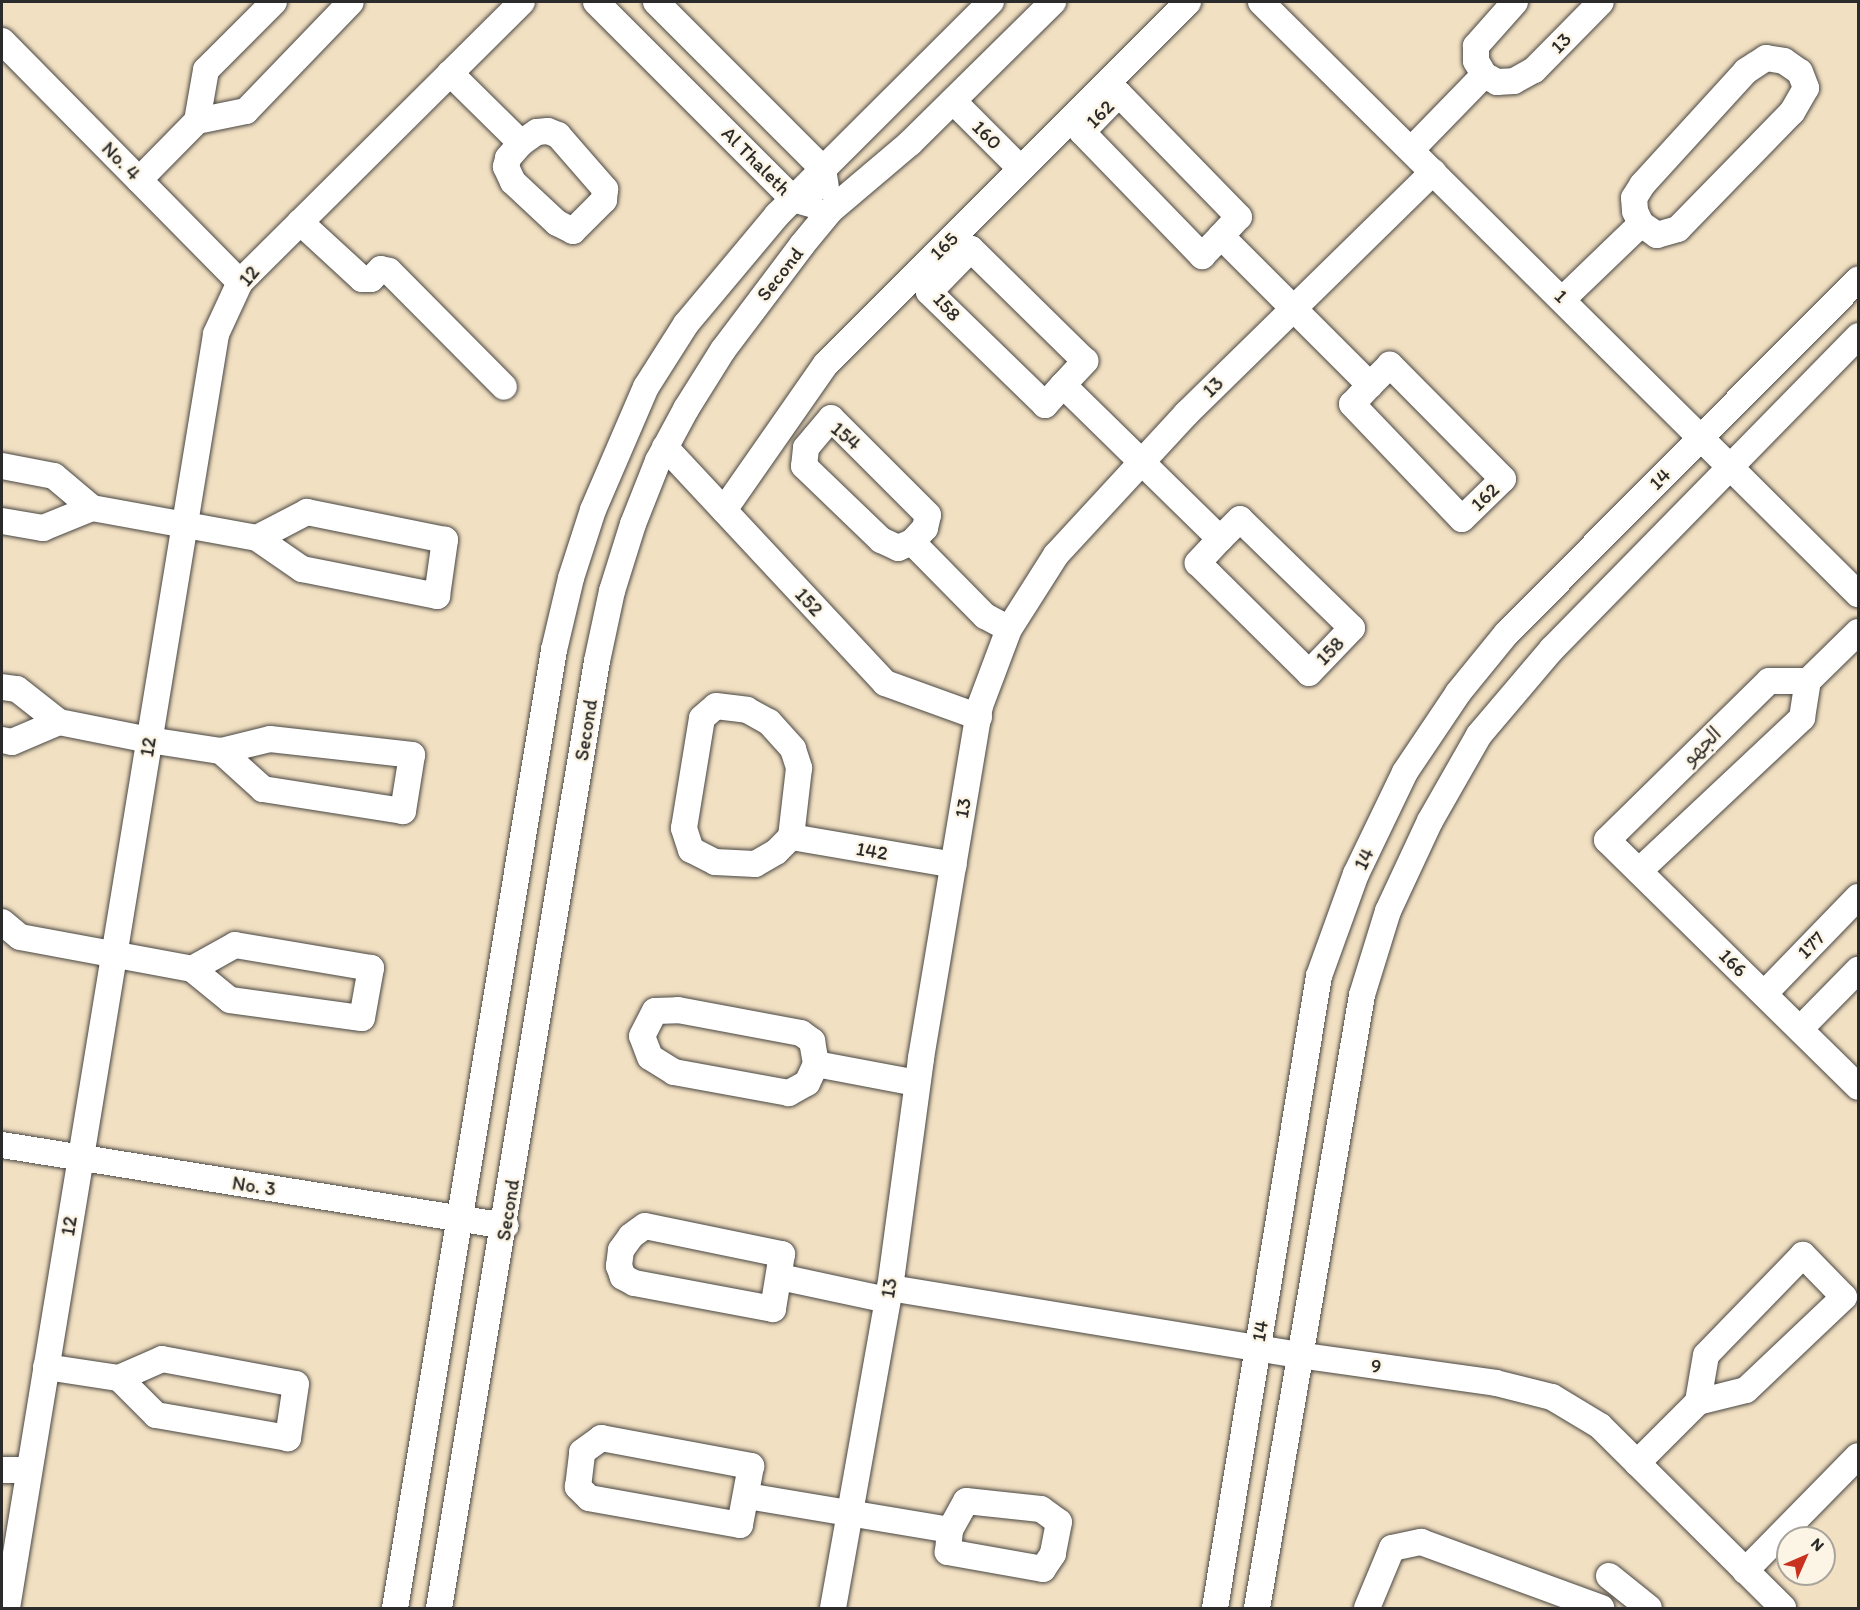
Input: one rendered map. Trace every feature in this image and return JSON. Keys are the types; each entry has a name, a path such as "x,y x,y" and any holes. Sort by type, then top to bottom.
{"street":[{"path":"198,121 206,70 274,2"},
{"path":"139,180 198,121 246,111 351,2"},
{"name":"12","path":"7,1608 216,334 240,282 522,2"},
{"name":"Al Thaleth","path":"596,2 794,199 831,210"},
{"path":"656,2 823,169 831,210"},
{"name":"Second","path":"395,1608 554,651 578,555 615,453 646,387 686,324 794,199 991,2"},
{"name":"Second","path":"440,1608 506,1226 597,661 612,591 665,447 723,350 831,210 910,143 1053,2"},
{"name":"165","path":"724,510 826,364 1188,2"},
{"name":"1","path":"1261,2 1564,298 1730,466 1855,583"},
{"path":"1411,150 1484,75 1476,61 1476,46 1515,2"},
{"name":"13","path":"1484,75 1497,82 1514,81 1534,70 1601,2"},
{"name":"No. 4","path":"2,41 240,282"},
{"path":"1766,58 1785,61 1800,72 1806,88 1792,112 1678,229 1657,235 1641,224 1634,198 1642,185 1746,71 1766,58"},
{"path":"450,73 521,143"},
{"name":"162","path":"1119,94 1239,218 1221,236 1202,256 1082,132 1119,94"},
{"name":"160","path":"953,100 1021,169"},
{"name":"13","path":"833,1608 889,1294 918,1083 979,717 1009,629 1056,555 1141,463 1433,172"},
{"path":"300,222 362,279 371,279 381,269 389,272 504,387"},
{"path":"1564,298 1641,224"},
{"path":"1221,236 1370,386"},
{"name":"158","path":"971,249 1085,361 1063,385 1045,405 929,292 971,249"},
{"name":"14","path":"1215,1608 1319,976 1356,874 1405,772 1458,693 1507,633 1858,280"},
{"name":"14","path":"1257,1608 1298,1355 1362,995 1388,911 1430,821 1486,726 1552,649 1858,336"},
{"name":"162","path":"1390,364 1503,479 1462,519 1352,404 1370,386 1390,364"},
{"path":"1063,385 1220,539"},
{"name":"154","path":"831,418 928,515 925,528 912,542 898,548 881,540 804,466 806,448 831,418"},
{"name":"152","path":"665,447 885,683 979,717"},
{"path":"2,466 54,476 92,508 257,538 302,569 437,596 445,540 307,512 257,538"},
{"path":"2,521 44,528 92,508"},
{"name":"158","path":"1240,519 1352,628 1309,673 1198,563 1220,539 1240,519"},
{"path":"912,542 985,616 1009,629"},
{"path":"1639,871 1802,718 1808,681 1858,632"},
{"name":"الجهو","path":"1607,840 1769,681 1808,681"},
{"path":"2,687 17,689 59,722 221,752 270,739 412,754 403,811 263,789 221,752"},
{"path":"716,706 747,710 769,722 793,748 799,768 791,837 776,852 755,864 715,861 691,850 684,828 702,718 716,706"},
{"path":"2,740 12,741 59,722"},
{"name":"142","path":"791,837 954,866"},
{"name":"166","path":"1607,840 1858,1087"},
{"name":"177","path":"1764,994 1858,897"},
{"path":"8,936 192,969 230,1000 362,1018 371,968 235,945 192,969"},
{"path":"1800,1029 1858,970"},
{"path":"678,1010 801,1033 812,1041 816,1064 807,1083 789,1093 674,1072 650,1057 642,1036 655,1011 678,1010"},
{"path":"816,1064 918,1083"},
{"name":"No. 3","path":"2,1145 506,1226"},
{"path":"645,1226 782,1254 780,1277 773,1309 634,1283 623,1277 619,1266 621,1250 631,1236 645,1226"},
{"path":"1636,1463 1698,1402 1746,1390 1844,1297 1803,1255 1706,1354 1698,1402"},
{"name":"9","path":"780,1277 1258,1346 1298,1355 1496,1383 1552,1397 1600,1426 1783,1608"},
{"path":"46,1367 119,1378 162,1359 296,1384 288,1438 156,1415 119,1378"},
{"path":"602,1438 752,1466 747,1496 740,1525 589,1498 578,1487 582,1452 602,1438"},
{"path":"1745,1571 1858,1456"},
{"path":"2,1470 29,1470"},
{"path":"747,1496 950,1530"},
{"path":"1367,1608 1392,1548 1421,1542 1598,1608"},
{"path":"1610,1576 1649,1608"}]}
